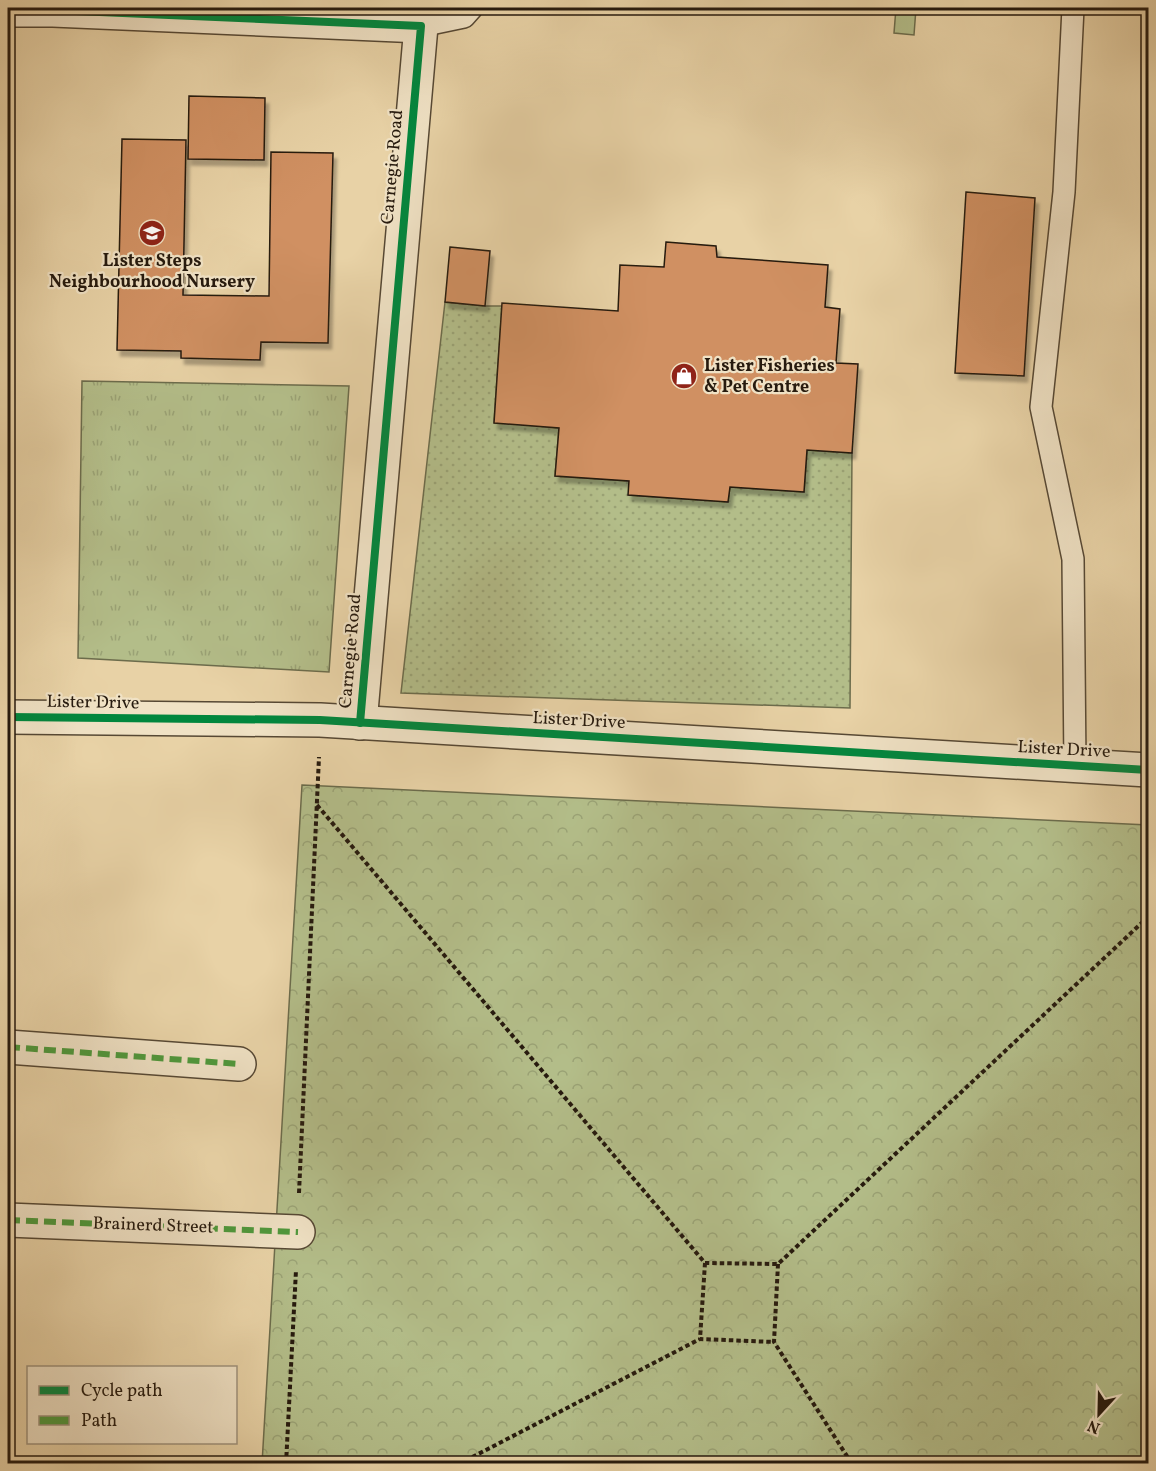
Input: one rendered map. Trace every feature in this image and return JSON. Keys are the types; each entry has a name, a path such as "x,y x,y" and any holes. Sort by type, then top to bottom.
{"street":[{"path":"8,10 53,9 421,26"},
{"name":"Carnegie Road","path":"360,723 421,26"},
{"name":"Lister Drive","path":"8,717 320,720 1149,770"},
{"path":"8,1047 239,1064"},
{"name":"Brainerd Street","path":"8,1220 298,1232"}],"lane":[{"path":"421,26 464,17 472,8"},
{"path":"1073,8 1064,192 1041,406 1073,559 1074,766"}],"path":[{"path":"286,1464 320,720"},
{"path":"317,805 705,1263 700,1339"},
{"path":"705,1263 778,1264 1149,918"},
{"path":"778,1264 774,1342 852,1464"},
{"path":"459,1464 700,1339 774,1342"}],"green space":[{"path":"896,8 916,8 914,35 894,33"},
{"path":"445,302 502,306 494,422 559,428 555,476 629,481 629,495 728,502 730,487 804,492 807,450 852,453 850,708 401,693"},
{"path":"82,381 349,386 329,672 78,658"},
{"path":"302,785 1148,825 1148,1463 262,1464"}],"building":[{"path":"189,96 265,98 264,160 188,159"},
{"name":"Lister Steps Neighbourhood Nursery","path":"122,139 186,140 183,295 269,296 271,152 333,153 328,343 261,342 260,360 181,358 181,351 117,350"},
{"path":"966,192 1035,198 1024,376 955,373"},
{"name":"Lister Fisheries & Pet Centre","path":"666,242 716,246 717,257 828,265 825,307 840,309 836,363 858,364 852,453 807,450 804,492 730,487 728,502 628,495 629,481 555,476 559,428 494,423 502,303 618,311 620,265 664,267"},
{"path":"450,247 490,251 485,306 445,302"}],"marked path":[{"path":"8,1047 239,1064"},
{"path":"8,1220 298,1232"}],"cycle path":[{"path":"8,10 421,26 360,723"},
{"path":"8,717 320,720 1148,770"}],"place":[{"name":"Lister Steps Neighbourhood Nursery","path":"152,233"},
{"name":"Lister Fisheries & Pet Centre","path":"684,376"}]}
